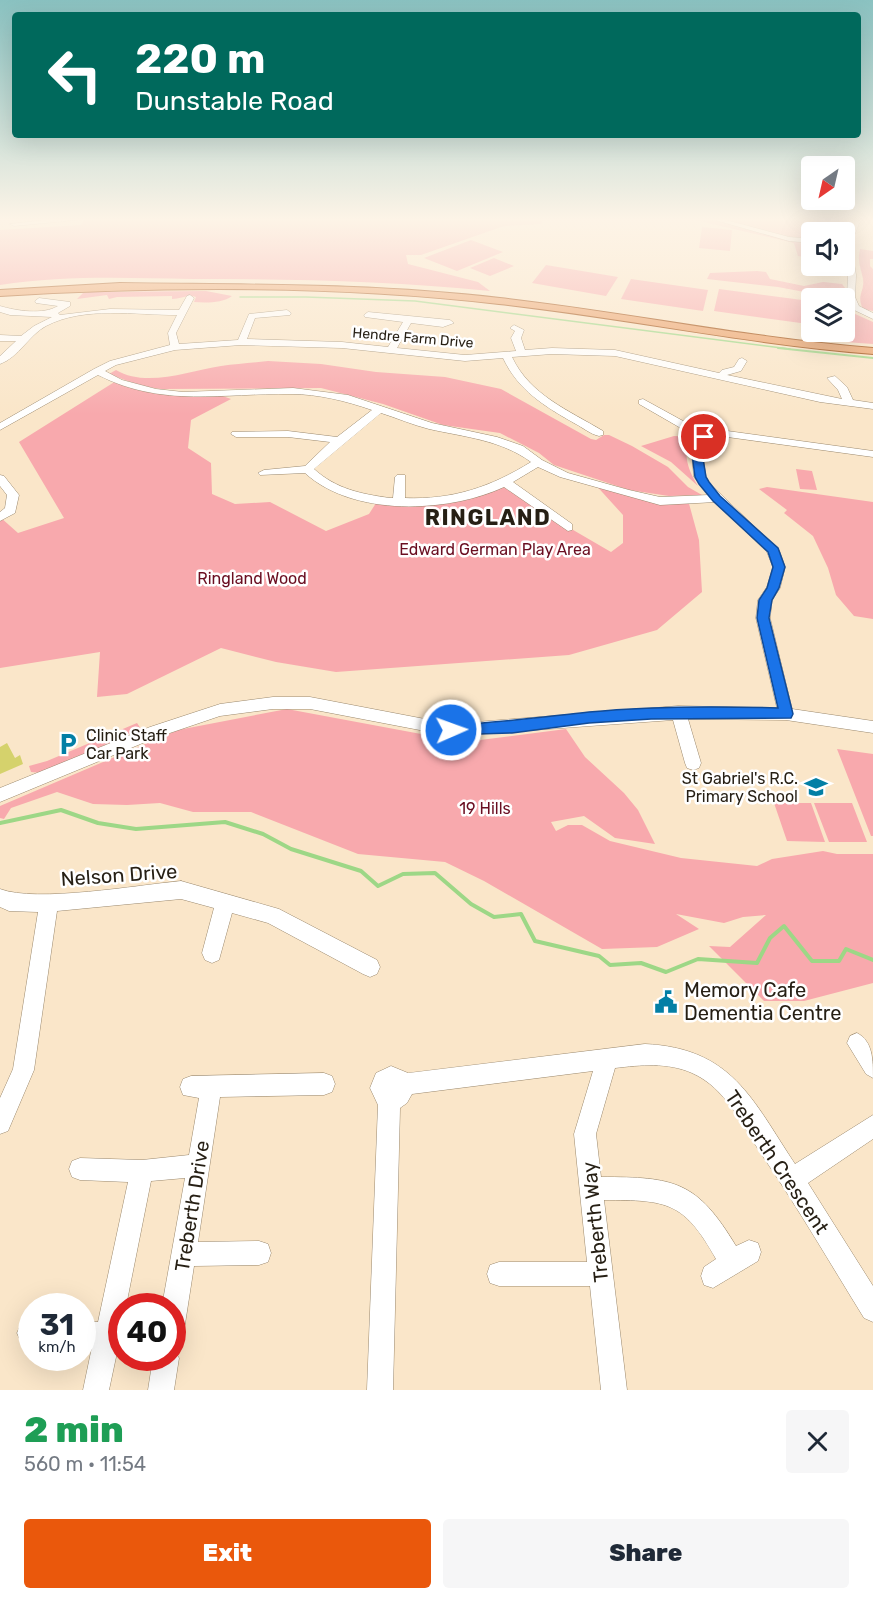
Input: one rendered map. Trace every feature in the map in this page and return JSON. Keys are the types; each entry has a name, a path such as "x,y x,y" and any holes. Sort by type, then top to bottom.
{"main road":[{"path":"0,291 120,286 388,290 501,301 808,346 873,348"}],"street":[{"path":"852,285 852,303 855,307 873,316"},
{"path":"175,347 172,333 190,298"},
{"path":"0,361 67,304 39,301"},
{"path":"0,309 55,315 182,313"},
{"path":"241,342 252,316 287,313"},
{"path":"368,315 408,321 450,323"},
{"path":"391,350 408,321"},
{"path":"514,328 519,330 517,344 522,354"},
{"path":"0,338 25,339"},
{"name":"Hendre Farm Drive","path":"0,427 30,412 97,371 132,357 175,347 241,342 323,344 465,358 572,351 615,353 849,404 873,406"},
{"path":"506,355 512,370 532,393 598,433"},
{"path":"722,376 725,372 738,369 742,361"},
{"path":"97,371 112,379 155,392 183,395 318,393 348,398 429,426 493,439 519,448 538,462 564,475 660,501 716,498"},
{"path":"832,378 843,389 849,404"},
{"path":"643,402 704,437"},
{"path":"264,473 308,469 314,461 380,408"},
{"path":"236,434 278,433 319,436 339,441"},
{"path":"786,714 763,618 765,600 773,588 779,567 774,550 716,498 700,477 696,446 704,437 720,433 873,454"},
{"path":"308,469 314,478 355,496 399,502 446,501 480,493 505,482 538,462"},
{"path":"399,502 401,477"},
{"path":"0,478 13,495 12,510 0,517"},
{"path":"505,482 568,527"},
{"path":"0,795 150,733 220,710 273,703 310,703 451,730 512,728 589,718 678,712 786,714 873,727"},
{"path":"678,712 693,763"},
{"name":"Nelson Drive","path":"0,898 9,902 49,903 181,890 272,915 370,967"},
{"path":"212,953 225,902"},
{"path":"0,1123 7,1096 23,1070 30,1042 49,903"},
{"path":"857,1043 873,1067"},
{"name":"Treberth Crescent","path":"380,1390 396,1092 608,1058 645,1054 684,1058 717,1076 745,1109 793,1179 873,1309"},
{"name":"Treberth Way","path":"608,1058 585,1134 614,1390"},
{"name":"Treberth Drive","path":"178,1293 198,1165 201,1088 324,1084"},
{"path":"793,1179 873,1126"},
{"path":"80,1169 142,1171 198,1165"},
{"path":"96,1332 142,1171"},
{"path":"591,1188 673,1194 692,1205 710,1228 731,1264"},
{"path":"185,1254 259,1253"},
{"path":"499,1274 601,1274"},
{"path":"96,1371 96,1390"},
{"path":"161,1390 164,1371"}],"green space":[{"path":"407,285 482,285 490,291"},
{"path":"543,285 613,285 606,296"},
{"path":"628,285 672,285 708,290 703,311 621,299"},
{"path":"759,285 843,285 845,288 801,288 801,291"},
{"path":"863,285 873,285 873,311 863,309 860,297"},
{"path":"719,289 801,300 801,323 714,311"},
{"path":"206,291 232,296 224,300 209,302 194,302 196,297 190,296 172,299 172,296 109,299 107,295 77,299 83,293 89,292"},
{"path":"855,314 873,322 873,344 846,342 855,342"},
{"path":"268,361 445,377 501,389 591,439 596,440 609,435 632,446 668,467 688,487 702,495 669,496 629,490 554,465 539,453 500,433 443,425 383,404 321,388 161,389 141,386 109,374 116,370 141,378 168,377 221,366"},
{"name":"Ringland Wood","path":"116,381 155,392 214,393 231,399 191,420 188,448 211,463 212,494 235,504 270,502 326,531 369,514 378,500 446,501 505,482 568,527 611,552 623,543 623,515 593,482 660,501 688,500 699,540 702,592 657,630 569,655 336,672 276,662 221,648 127,694 97,697 100,652 0,668 0,517 18,533 64,518 19,442"},
{"path":"674,436 693,437 686,455 689,468 698,486 671,462 641,446"},
{"path":"796,469 812,471 817,490 800,489"},
{"path":"767,487 873,502 873,619 854,616 836,595 828,568 813,536 784,513 787,510 759,489"},
{"name":"19 Hills","path":"287,709 464,742 566,729 585,757 624,793 638,810 655,844 615,838 584,816 551,822 556,831 568,825 582,825 610,841 681,858 757,866 772,859 823,851 837,854 873,854 873,983 804,1001 764,1001 709,946 730,947 766,915 743,917 724,923 676,914 699,929 657,947 602,949 484,881 445,862 358,854 251,812 193,812 160,803 93,804 57,792 11,808 4,819 0,818 0,806 178,730"},
{"path":"137,723 141,729 42,773 31,772 29,766 47,761"},
{"path":"837,749 873,754 873,836 871,836"},
{"path":"774,803 811,803 825,842 787,841"},
{"path":"814,803 852,803 867,842 829,842"}],"building":[{"path":"7,743 15,758 20,755 23,764 0,774 0,747"}],"waterway":[{"path":"240,297 415,301 790,349"},
{"path":"778,348 873,358"},
{"path":"0,823 61,810 98,823 136,829 225,822 263,834 291,849 361,871 378,886 403,874 435,873 471,904 494,917 521,914 535,941 599,956 610,965 641,963 666,972 698,959 757,963 770,938 784,926 812,961 839,961 846,949 873,960"}],"place":[{"name":"Clinic Staff Car Park","path":"68,744"},
{"name":"St Gabriel's R.C. Primary School","path":"816,787"},
{"name":"Memory Cafe Dementia Centre","path":"666,1002"}],"district":[{"name":"RINGLAND","path":"488,517"}],"route":[{"path":"451,730 512,728 651,713 702,711 786,714 763,618 765,600 773,588 779,567 774,550 716,498 704,484 700,477 696,446 704,437"}],"park label":[{"name":"Edward German Play Area","path":"495,549"}]}
